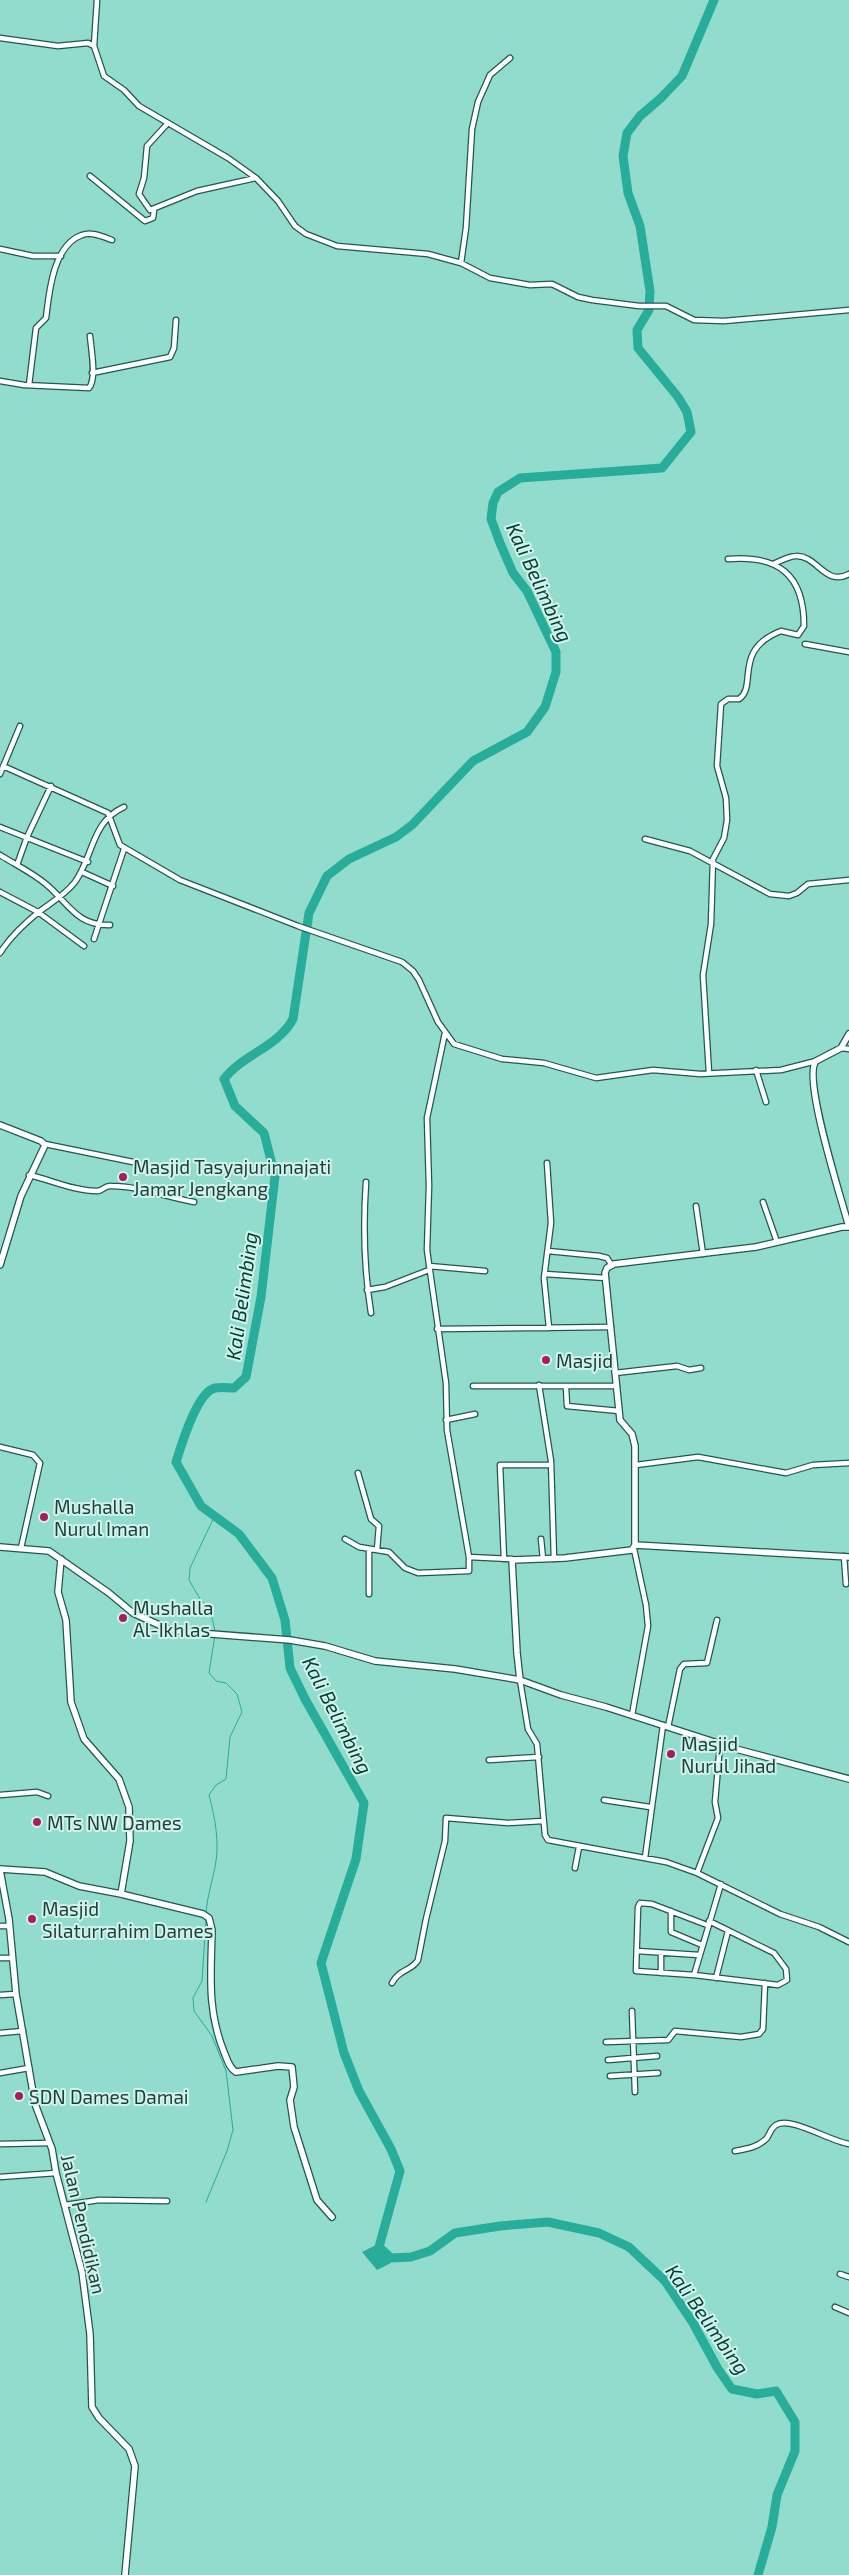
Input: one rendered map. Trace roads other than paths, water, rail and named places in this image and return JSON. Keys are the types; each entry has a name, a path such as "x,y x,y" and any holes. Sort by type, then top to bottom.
{"street":[{"path":"97,0 94,46 104,76 124,90 139,106 228,158 256,178 278,201 295,226 317,238 343,248 400,250 428,254 461,263 490,278 521,284 552,284 585,299 671,308 685,318 702,321 849,310"},
{"path":"0,38 58,46 88,43 94,46"},
{"path":"461,263 466,228 472,129 478,102 490,75 510,58"},
{"path":"168,123 147,146 144,178 139,190 145,205 150,210 197,191 256,178"},
{"path":"90,176 145,221 153,218 154,210"},
{"path":"29,385 36,328 46,318 48,288 61,256 81,235 89,234 112,240"},
{"path":"0,249 34,256 61,256"},
{"path":"92,373 170,357 174,348 176,320"},
{"path":"0,381 29,385 87,388 92,384 90,336"},
{"path":"773,564 798,555 803,556 828,576 840,578 849,574"},
{"path":"709,1073 703,975 711,924 713,862 724,838 727,820 726,798 717,766 721,704 728,699 739,699 745,693 749,661 760,644 781,631 798,635 804,626 801,592 784,569 761,559 728,559"},
{"path":"805,644 849,652"},
{"path":"0,774 20,726"},
{"path":"3,766 104,810 110,816 118,842 124,849 184,882 298,926 392,957 408,966 419,980 445,1033 461,1048 502,1059 544,1063 590,1078 653,1070 709,1073 781,1070 816,1061 841,1048 849,1034"},
{"path":"17,865 27,837 52,786"},
{"path":"0,953 14,934 38,912 68,890 88,862 95,834 110,816 124,807"},
{"path":"0,834 2,828 88,862"},
{"path":"645,839 679,847 713,862 758,890 779,896 798,893 808,884 849,880"},
{"path":"94,939 124,849"},
{"path":"0,856 45,884 79,916 98,925 110,925"},
{"path":"82,872 113,886"},
{"path":"0,892 38,912 84,946"},
{"path":"345,1539 355,1545 392,1554 405,1568 418,1573 469,1571 469,1557 446,1420 446,1383 429,1268 427,1118 445,1033"},
{"path":"841,1048 849,1049"},
{"path":"632,1715 642,1673 648,1626 646,1605 634,1547 636,1465 634,1437 622,1423 619,1411 606,1270 611,1264 703,1254 777,1242 849,1227 818,1108 812,1073 816,1061"},
{"path":"756,1070 766,1102"},
{"path":"0,1125 45,1144 133,1162"},
{"path":"0,1265 29,1175 45,1144"},
{"path":"547,1163 551,1209 545,1274 549,1328"},
{"path":"29,1175 86,1190 100,1191 110,1185 144,1190 153,1194 194,1202"},
{"path":"366,1182 364,1227 367,1290 371,1313"},
{"path":"763,1202 777,1242"},
{"path":"696,1206 703,1254"},
{"path":"548,1251 599,1256 607,1258 611,1264"},
{"path":"367,1290 385,1287 429,1268 485,1271"},
{"path":"545,1274 606,1278"},
{"path":"437,1330 611,1327"},
{"path":"616,1374 676,1366 689,1370 701,1368"},
{"path":"539,1385 551,1465 554,1559"},
{"path":"473,1386 617,1386"},
{"path":"566,1387 567,1406 619,1411"},
{"path":"446,1420 475,1414"},
{"path":"0,1447 34,1455 40,1463 21,1548"},
{"path":"636,1465 698,1458 786,1473 813,1465 849,1462"},
{"path":"504,1559 500,1465 551,1465"},
{"path":"358,1473 371,1519 379,1526 376,1550"},
{"path":"541,1539 543,1559"},
{"path":"0,1547 46,1550 62,1559 133,1613 168,1629 289,1640 325,1646 375,1660 455,1669 520,1680 561,1695 632,1715 720,1744 849,1779"},
{"path":"469,1557 554,1559 634,1547 847,1557 846,1584"},
{"path":"369,1549 369,1594"},
{"path":"62,1559 58,1592 66,1620 72,1702 84,1739 119,1779 128,1807 130,1842 121,1894"},
{"path":"512,1559 520,1680 528,1729 537,1741 543,1821 545,1835 548,1840 645,1858 697,1873 780,1914 819,1927 849,1942"},
{"path":"645,1858 650,1807 665,1726 680,1669 684,1664 707,1663 717,1620"},
{"path":"697,1873 718,1818 715,1802 720,1744"},
{"path":"489,1760 539,1757"},
{"path":"0,1795 37,1792 48,1796"},
{"path":"604,1800 650,1807"},
{"path":"392,1983 396,1975 415,1965 418,1960 445,1841 446,1818 508,1824 543,1821"},
{"path":"575,1868 579,1847"},
{"path":"0,1869 45,1872 79,1886 204,1914 209,1918 212,1930 211,2004 225,2056 231,2068 236,2072 278,2066 292,2067 294,2087 290,2100 298,2142 316,2200 332,2217"},
{"name":"Jalan Pendidikan","path":"0,1869 2,1898 10,1926 16,1994 37,2110 50,2143 56,2173 81,2266 87,2304 92,2406 99,2418 128,2449 135,2466 125,2575"},
{"path":"694,1975 721,1884"},
{"path":"639,1904 652,1904 708,1923 728,1930 769,1950 781,1961 787,1972 786,1980 781,1985 694,1975 636,1971 639,1904"},
{"path":"671,1911 671,1932 702,1945"},
{"path":"0,1926 10,1926"},
{"path":"716,1978 728,1930"},
{"path":"637,1952 699,1955"},
{"path":"661,1953 661,1973"},
{"path":"0,1958 12,1958"},
{"path":"606,2042 668,2040 674,2031 741,2037 759,2034 763,2029 765,1984"},
{"path":"0,1995 16,1994"},
{"path":"632,2011 635,2092"},
{"path":"0,2033 23,2031"},
{"path":"608,2060 657,2056"},
{"path":"0,2073 29,2068"},
{"path":"610,2076 658,2073"},
{"path":"735,2151 759,2144 766,2139 773,2126 784,2122 797,2124 832,2141 849,2144"},
{"path":"0,2144 50,2143"},
{"path":"0,2177 56,2173"},
{"path":"65,2205 99,2200 167,2201"},
{"path":"840,2274 849,2277"},
{"path":"836,2307 849,2313"}],"waterway":[{"name":"Kali Belimbing","path":"714,0 682,76 640,116 627,133 623,156 628,193 640,226 650,291 649,310 637,330 638,348 678,397 687,412 691,432 662,468 520,478 498,492 493,503 491,519 513,573 527,591 556,652 556,672 545,707 527,732 473,761 412,825 396,837 349,859 327,876 309,913 293,1019 278,1037 241,1063 224,1079 235,1106 264,1133 275,1176 261,1297 246,1377 234,1388 215,1388 202,1399 191,1420 176,1462 201,1506 239,1534 272,1578 285,1620 290,1668 305,1699 364,1803 356,1859 321,1963 344,2053 359,2091 391,2149 400,2171 379,2247 391,2258 411,2257 430,2251 455,2233 500,2226 548,2222 599,2233 629,2247 665,2281 693,2323 718,2369 732,2389 757,2394 776,2391 795,2422 795,2451 777,2495 772,2527 758,2575"},
{"path":"215,1515 190,1568 189,1580 200,1599 210,1609 215,1631"},
{"path":"206,1913 217,1849 215,1822 209,1795 216,1785 226,1779 230,1737 242,1712 237,1694 226,1683 216,1681 209,1673 215,1635"},
{"path":"206,1919 202,1981 193,1998 194,2011 212,2036 226,2071 233,2130 227,2151 206,2202"}],"place":[{"name":"Masjid Tasyajurinnajati Jamar Jengkang","path":"123,1177"},
{"name":"Masjid","path":"546,1360"},
{"name":"Mushalla Nurul Iman","path":"44,1517"},
{"name":"Mushalla Al-Ikhlas","path":"123,1618"},
{"name":"Masjid Nurul Jihad","path":"671,1754"},
{"name":"MTs NW Dames","path":"37,1822"},
{"name":"Masjid Silaturrahim Dames","path":"32,1919"},
{"name":"SDN Dames Damai","path":"19,2096"}]}
